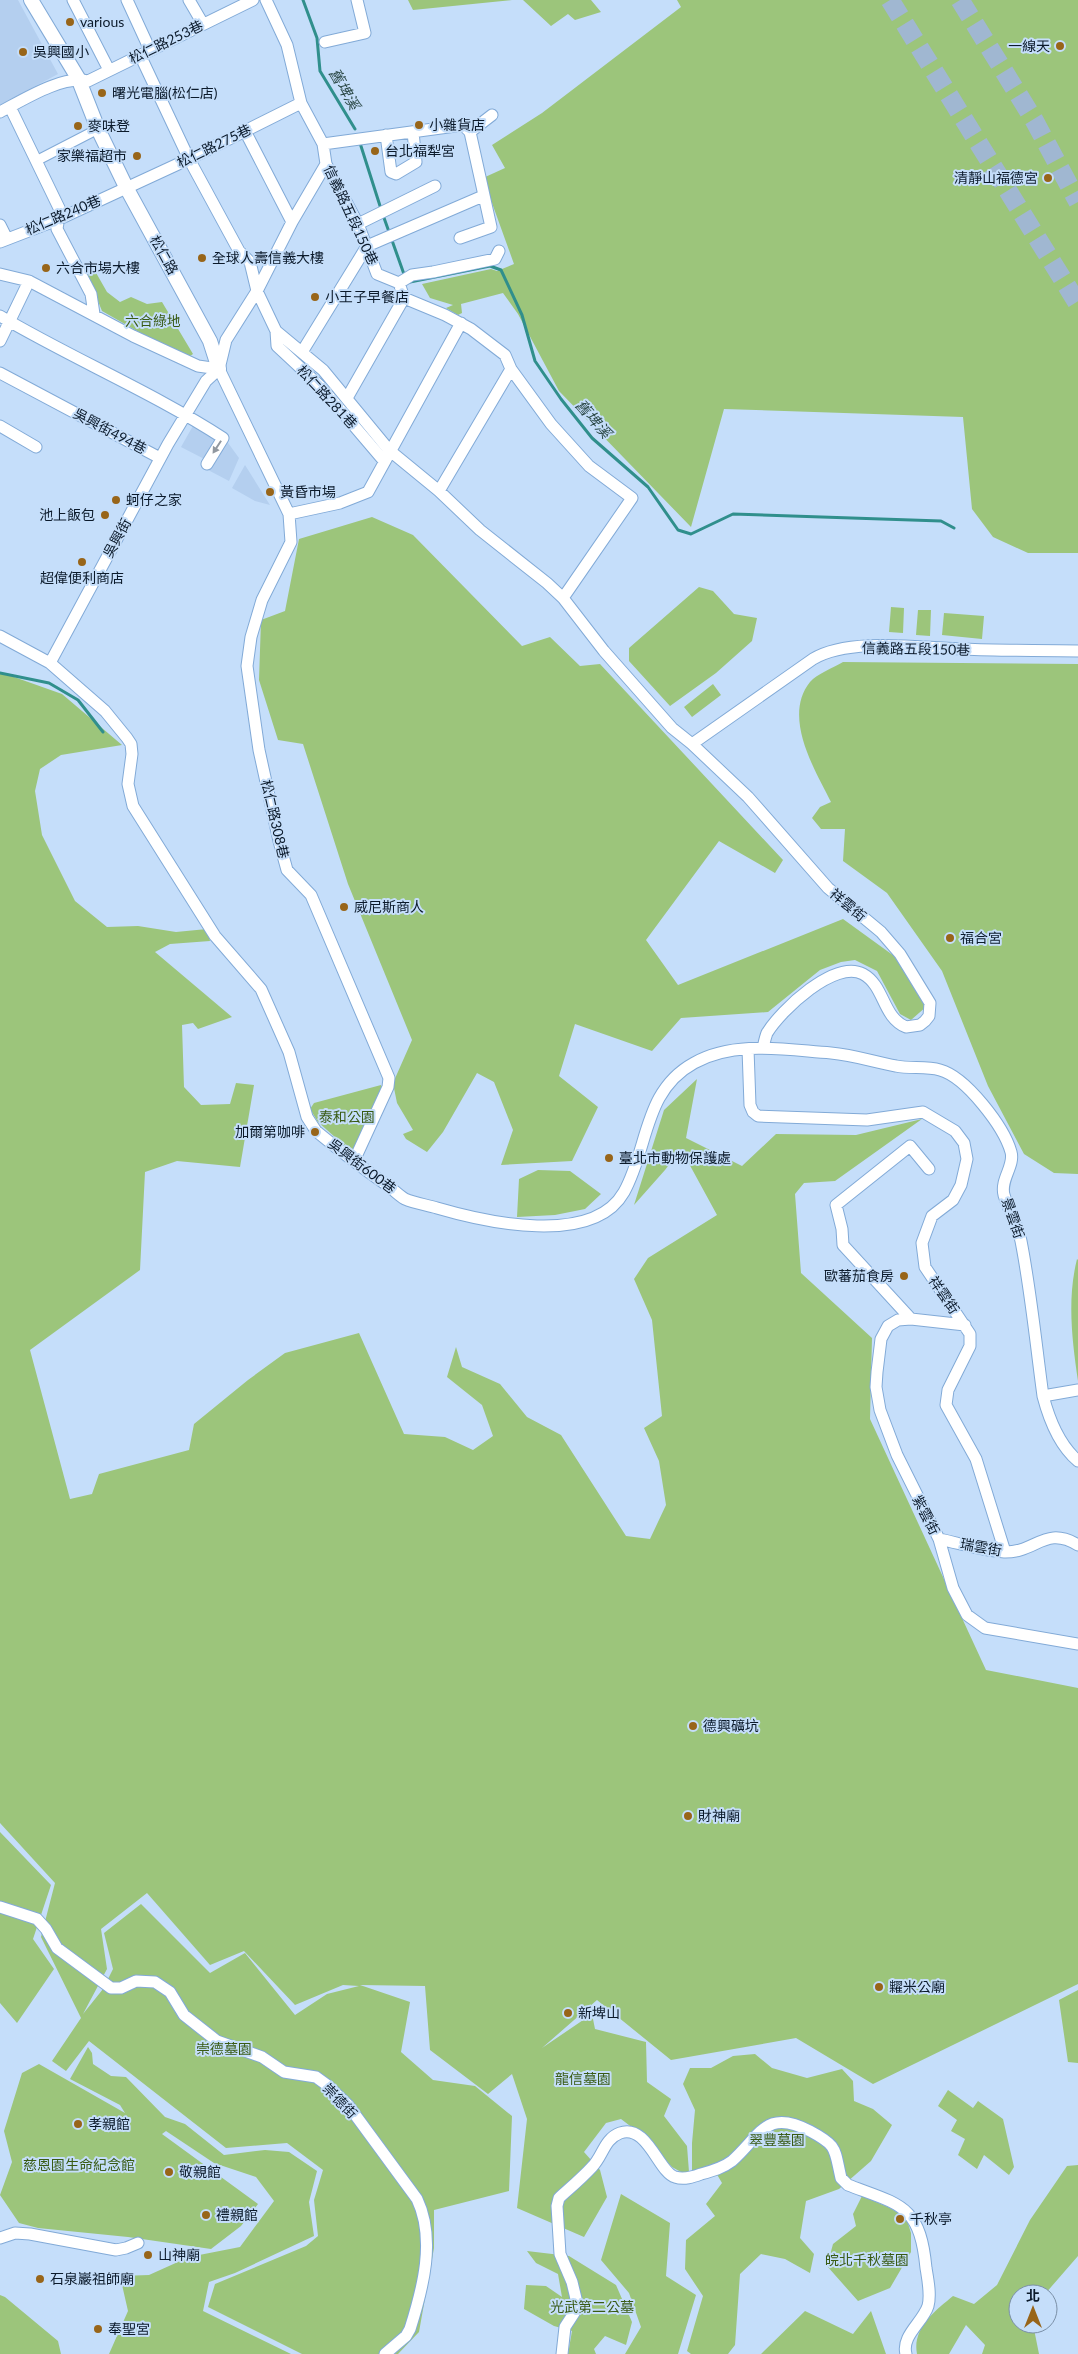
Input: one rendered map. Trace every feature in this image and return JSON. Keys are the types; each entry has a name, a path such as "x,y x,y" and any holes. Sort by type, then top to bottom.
{"street":[{"name":"松仁路","path":"31,0 78,78 98,129 126,187 198,316 210,341 219,370 289,514"},
{"path":"73,0 109,70"},
{"name":"松仁路281巷","path":"126,0 145,52 190,159 239,251 250,262 257,291 276,331 277,346 322,387 384,461"},
{"path":"189,0 203,24"},
{"name":"松仁路253巷","path":"5,110 66,80 78,78 88,81 253,0"},
{"name":"信義路五段150巷","path":"266,0 287,44 301,103 323,144 326,164 358,224 378,274 399,283"},
{"path":"325,42 365,33 357,0"},
{"name":"松仁路275巷","path":"126,187 190,159 301,103"},
{"path":"5,110 36,161 60,210 57,229 91,294 94,314"},
{"path":"470,132 492,115"},
{"path":"323,144 463,125 470,132 482,196 491,227 460,238"},
{"path":"36,161 98,129"},
{"path":"245,131 292,222"},
{"path":"386,135 391,172 396,174 416,162 413,132"},
{"path":"0,274 30,281 198,366 219,370 226,340 257,291 292,222 326,164"},
{"path":"358,224 435,186"},
{"name":"松仁路240巷","path":"4,240 57,220 126,187"},
{"path":"302,352 367,246 482,196"},
{"path":"0,225 4,240"},
{"path":"499,251 495,258 412,275 399,283 404,298 460,323 505,355 511,369 551,424 588,466 632,498 563,598"},
{"path":"0,341 5,319 30,281"},
{"path":"347,398 404,298"},
{"path":"5,319 187,415 223,438 207,464"},
{"path":"289,514 340,502 368,492 389,450 460,323"},
{"name":"祥雲街","path":"276,331 323,370 389,450 440,491 480,530 563,598 604,651 672,728 692,744 748,797 828,888 881,932 900,954 930,1003 929,1016 920,1025 906,1027 891,1015 870,979 858,972 843,971 826,978 785,1012 767,1034 763,1048"},
{"path":"440,491 511,369"},
{"name":"吳興街","path":"50,663 160,458 206,381 219,370"},
{"name":"吳興街494巷","path":"0,373 160,458"},
{"path":"0,426 36,447"},
{"name":"松仁路308巷","path":"289,514 291,542 262,600 251,637 247,666 260,755 287,870 311,895 389,1078 388,1087 354,1161"},
{"name":"吳興街600巷","path":"0,636 50,663 105,711 131,744 132,754 128,784 134,806 215,936 261,989 289,1052 307,1117 316,1131 404,1199 468,1217 507,1223 541,1225 580,1222 599,1215 623,1195 632,1176 656,1102 677,1076 705,1058 748,1049"},
{"name":"信義路五段150巷","path":"692,744 814,659 828,652 885,646 964,650 1078,651"},
{"name":"景雲街","path":"748,1049 763,1048 855,1055 898,1067 942,1070 974,1095 999,1124 1013,1156 1003,1189 1021,1240 1043,1396 1048,1414 1063,1443 1078,1461"},
{"name":"祥雲街","path":"748,1049 750,1105 753,1112 758,1116 880,1120 924,1112 930,1114 961,1136 967,1159 961,1185 953,1200 932,1216 922,1243 925,1267 970,1334 970,1346 948,1390 946,1405 976,1459 1005,1552"},
{"path":"911,1319 843,1245 842,1229 836,1206 910,1146 929,1169"},
{"name":"紫雲街","path":"965,1325 911,1319 892,1323 884,1332 876,1372 877,1398 897,1455 939,1539 953,1588 967,1615 985,1628 1078,1644"},
{"path":"1043,1396 1078,1390"},
{"name":"瑞雲街","path":"939,1539 1005,1552 1024,1549 1051,1537 1066,1538 1078,1545"},
{"name":"崇德街","path":"0,1907 37,1920 46,1929 57,1948 111,1988 121,1988 136,1981 147,1981 164,1986 184,2015 217,2041 262,2057 284,2072 316,2077 348,2105 418,2198 428,2236 424,2272 410,2329 406,2336 385,2354"},
{"path":"562,2354 565,2327 578,2307 572,2282 560,2254 557,2206 559,2198 594,2166 612,2137 622,2132 630,2132 650,2146 668,2174 676,2178 690,2178 716,2170 732,2161 762,2130 779,2122 799,2125 829,2141 835,2150 840,2178 848,2186 891,2200 910,2214 924,2245 929,2295 928,2307 910,2334 905,2350 906,2354"},
{"path":"0,2238 15,2233 30,2234 116,2250 138,2243"}],"shaded area":[{"name":"吳興國小","path":"0,0 18,0 58,74 0,105"},
{"path":"198,417 218,429 239,458 229,481 208,470 212,463 181,447"},
{"path":"245,465 270,505 255,501 232,488"}],"green space":[{"path":"408,0 512,0 413,10"},
{"path":"523,0 591,0 601,12 575,20 568,14 551,26"},
{"path":"677,0 1078,0 1078,553 1028,553 993,537 972,509 963,417 724,409 691,527 559,391 518,314 503,293 461,304 462,313 458,315 446,308 453,305 430,298 422,284 491,269 497,271 514,264 483,178 505,168 492,145 542,113 681,7"},
{"name":"六合綠地","path":"86,271 95,271 107,292 120,302 131,297 147,304 162,302 193,354 186,359 102,311"},
{"path":"372,517 413,535 522,646 550,637 580,666 600,664 783,860 775,873 719,841 646,940 678,985 843,919 901,961 927,1006 911,1020 900,1014 877,971 855,960 841,962 820,970 768,1012 681,1018 652,1051 575,1024 559,1076 598,1107 572,1161 501,1165 513,1130 494,1082 477,1073 443,1132 427,1152 406,1139 403,1134 413,1130 397,1103 393,1083 412,1040 348,884 303,744 278,740 259,680 261,620 285,611 299,539"},
{"path":"699,587 713,591 734,614 757,618 752,641 716,673 670,706 629,661 629,648"},
{"path":"891,607 904,608 903,633 889,632"},
{"path":"918,610 931,610 930,636 916,635"},
{"path":"944,613 984,616 982,639 942,635"},
{"path":"843,662 1078,664 1078,1174 1054,1173 1024,1154 988,1086 942,971 887,893 843,861 845,829 821,829 812,818 820,807 831,802 804,743 799,711 802,696 810,682"},
{"path":"0,672 62,694 122,745 61,755 40,769 35,791 42,835 75,901 107,927 138,926 176,932 207,929 210,941 170,944 155,952 232,1017 198,1029 193,1023 182,1025 184,1087 201,1105 230,1104 236,1083 254,1085 240,1167 177,1161 145,1172 140,1270 30,1350 70,1499 92,1494 99,1474 189,1450 194,1424 285,1353 359,1333 404,1434 445,1437 473,1450 493,1436 482,1405 447,1377 456,1347 462,1367 500,1384 527,1417 561,1435 626,1536 650,1539 666,1505 659,1461 644,1428 662,1416 652,1320 634,1279 648,1258 717,1215 681,1149 634,1205 664,1110 697,1079 686,1138 742,1166 776,1134 856,1135 922,1119 835,1181 804,1183 795,1194 801,1273 872,1338 870,1419 986,1670 1078,1688 1078,1984 873,2084 796,2038 671,2060 597,2000 542,2048 592,2014 595,2029 646,2042 647,2082 671,2099 664,2116 687,2146 689,2172 681,2172 672,2167 646,2138 621,2119 606,2123 584,2152 600,2170 607,2197 584,2237 517,2208 527,2119 512,2074 488,2094 430,2050 425,1986 360,1985 410,2002 401,2052 433,2080 475,2086 512,2116 509,2191 434,2210 434,2248 419,2332 398,2354 302,2354 208,2307 215,2284 306,2246 318,2236 314,2200 323,2170 287,2143 226,2148 89,2041 66,2071 52,2061 81,2018 41,1937 55,1883 0,1823","holes":["147,1893 210,1965 244,1951 295,2005 343,1985 359,1986 327,1994 295,2015 245,1953 210,1973 141,1904 104,1933 113,1969 103,1989 83,2014 107,1969 101,1929"]},
{"path":"713,684 721,695 692,717 684,707"},
{"name":"泰和公園","path":"381,1085 383,1090 354,1154 318,1122 310,1109 314,1103"},
{"path":"538,1170 570,1171 601,1194 585,1209 555,1215 517,1217 519,1179"},
{"path":"1077,1259 1078,1381 1072,1335 1071,1304"},
{"path":"0,1832 51,1885 33,1939 54,1969 17,2023 0,2003"},
{"path":"1078,1990 1078,2063 1068,2062 1059,2000"},
{"name":"慈恩園生命紀念館","path":"88,2047 92,2053 93,2064 111,2076 126,2077 165,2117 185,2124 224,2155 265,2150 289,2152 317,2171 309,2202 314,2236 235,2273 209,2282 203,2311 291,2354 109,2354 128,2311 120,2276 149,2275 189,2257 240,2247 274,2201 256,2177 214,2163 166,2131 162,2134 258,2204 241,2226 211,2249 128,2237 38,2228 19,2223 0,2195 12,2162 4,2131 22,2073 39,2064 125,2113 120,2105 70,2079"},
{"name":"翠豐墓園","path":"755,2054 772,2068 807,2078 842,2069 853,2081 854,2101 873,2109 892,2125 871,2161 839,2189 806,2201 800,2238 814,2254 810,2273 785,2259 761,2254 740,2274 735,2345 728,2354 691,2354 687,2351 703,2296 685,2269 686,2240 715,2216 706,2204 722,2183 712,2166 692,2171 695,2110 683,2084 690,2068 711,2068 733,2056"},
{"path":"948,2090 973,2108 978,2101 1003,2119 1014,2167 1009,2175 984,2155 977,2169 958,2155 965,2139 951,2131 957,2120 938,2106"},
{"path":"1078,2165 1078,2256 1054,2284 1008,2284 1008,2334 1035,2334 1039,2354 982,2354 985,2345 966,2325 949,2354 917,2354 916,2345 921,2328 932,2314 953,2296 974,2304 997,2285 1030,2220 1067,2166"},
{"path":"621,2194 670,2223 666,2276 696,2295 678,2354 625,2354 641,2327 629,2293 601,2260"},
{"name":"皖北千秋墓園","path":"862,2196 906,2217 911,2233 911,2252 890,2288 858,2301 827,2266 833,2244 856,2226 853,2214"},
{"name":"光武第二公墓","path":"527,2251 569,2256 616,2285 632,2322 626,2345 605,2336 594,2349 596,2354 568,2354 572,2331 554,2326 524,2309 526,2285 546,2286 562,2297 558,2274 536,2263"},
{"path":"0,2295 5,2297 58,2341 61,2354 0,2354"},
{"path":"805,2311 853,2334 871,2311 886,2354 761,2354"}],"waterway":[{"name":"舊埤溪","path":"303,0 317,38 320,71 355,129"},
{"name":"舊埤溪","path":"360,143 381,209"},
{"name":"舊埤溪","path":"383,215 405,277"},
{"name":"舊埤溪","path":"410,282 490,266 501,270 522,315 535,361 561,399 592,438 648,487 678,530 691,534 733,514 941,521 954,528"},
{"path":"0,673 49,683 78,700 103,732"}],"tunnel":[{"path":"890,0 1078,304"},
{"path":"960,0 1034,120 1078,202"}],"place":[{"name":"various","path":"70,22"},
{"name":"一線天","path":"1060,46"},
{"name":"吳興國小","path":"23,52"},
{"name":"曙光電腦(松仁店)","path":"102,93"},
{"name":"小雜貨店","path":"419,125"},
{"name":"麥味登","path":"78,126"},
{"name":"台北福犁宮","path":"375,151"},
{"name":"家樂福超市","path":"137,156"},
{"name":"清靜山福德宮","path":"1048,178"},
{"name":"全球人壽信義大樓","path":"202,258"},
{"name":"六合市場大樓","path":"46,268"},
{"name":"小王子早餐店","path":"315,297"},
{"name":"黃昏市場","path":"270,492"},
{"name":"蚵仔之家","path":"116,500"},
{"name":"池上飯包","path":"105,515"},
{"name":"超偉便利商店","path":"82,562"},
{"name":"威尼斯商人","path":"344,907"},
{"name":"福合宮","path":"950,938"},
{"name":"加爾第咖啡","path":"315,1132"},
{"name":"臺北市動物保護處","path":"609,1158"},
{"name":"歐蕃茄食房","path":"904,1276"},
{"name":"德興礦坑","path":"693,1726"},
{"name":"財神廟","path":"688,1816"},
{"name":"糶米公廟","path":"879,1987"},
{"name":"新埤山","path":"568,2013"},
{"name":"孝親館","path":"78,2124"},
{"name":"敬親館","path":"169,2172"},
{"name":"禮親館","path":"206,2215"},
{"name":"千秋亭","path":"900,2219"},
{"name":"山神廟","path":"148,2255"},
{"name":"石泉巖祖師廟","path":"40,2279"},
{"name":"奉聖宮","path":"98,2329"}],"park label":[{"name":"崇德墓園","path":"224,2049"},
{"name":"龍信墓園","path":"583,2079"}]}
